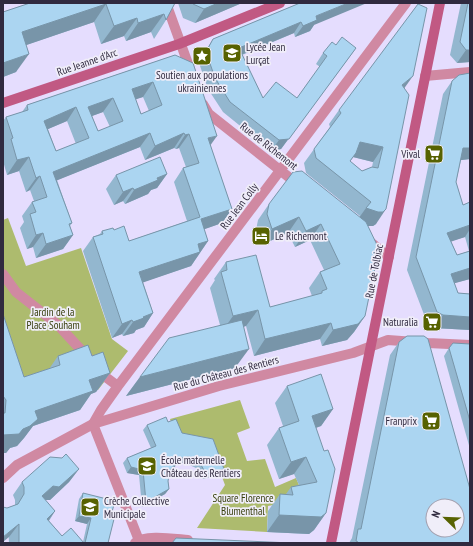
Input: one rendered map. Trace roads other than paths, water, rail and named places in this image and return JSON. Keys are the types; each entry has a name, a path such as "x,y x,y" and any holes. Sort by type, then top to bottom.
{"main road":[{"name":"Rue Jeanne d'Arc","path":"3,103 179,44 280,3"},
{"name":"Rue de Tolbiac","path":"331,543 440,3"}],"street":[{"path":"166,3 179,44 193,79"},
{"name":"Rue Jean Colly","path":"93,424 118,386 406,3"},
{"path":"425,76 470,72"},
{"name":"Rue de Richemont","path":"199,93 204,108 209,114 307,191"},
{"path":"359,233 389,257"},
{"path":"3,274 16,292 58,325 107,378 115,384"},
{"name":"Rue du Château des Rentiers","path":"3,478 17,465 93,424 219,386 352,353 388,340 429,348 470,345"},
{"path":"93,424 138,542 151,538 196,540"}],"place":[{"name":"Lycée Jean Lurçat","path":"232,53"},
{"name":"Soutien aux populations ukrainiennes","path":"202,56"},
{"name":"Vival","path":"434,154"},
{"name":"Le Richemont","path":"261,236"},
{"name":"Naturalia","path":"432,322"},
{"name":"Franprix","path":"431,421"},
{"name":"École maternelle Château des Rentiers","path":"147,466"},
{"name":"Crèche Collective Municipale","path":"90,507"}],"park label":[{"name":"Jardin de la Place Souham","path":"53,318"},
{"name":"Square Florence Blumenthal","path":"243,504"}]}
